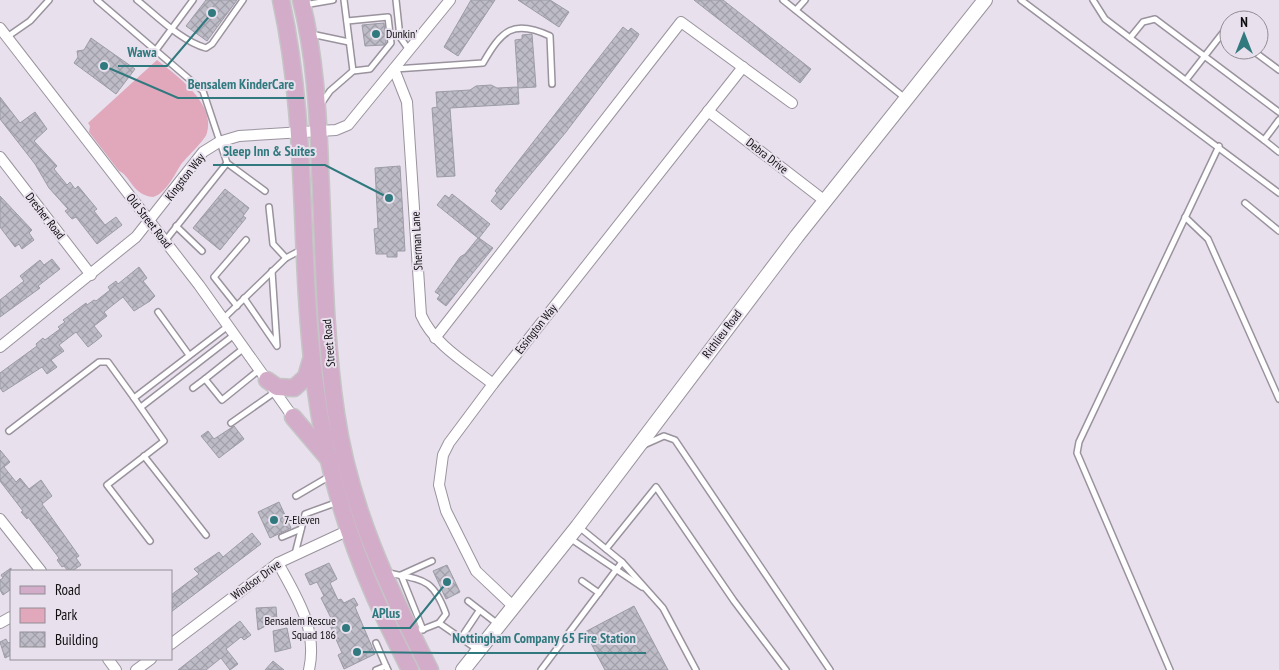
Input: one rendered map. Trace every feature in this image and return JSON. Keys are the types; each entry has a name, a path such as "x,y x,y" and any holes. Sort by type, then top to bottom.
{"main road":[{"name":"Street Road","path":"282,0 291,48 300,132 312,350 324,436 350,530 374,596 410,670"},
{"name":"Richlieu Road","path":"463,670 578,526 715,342 985,0"},
{"name":"Street Road","path":"302,3 308,33 317,109 326,310 336,413 353,490 382,572 418,632 430,670"},
{"path":"267,380 285,388 294,388 300,384 308,371 312,350"},
{"path":"293,417 322,449 333,470"}],"street":[{"name":"Kingston Way","path":"0,346 91,275 136,237 150,222 203,152 219,142 239,136 336,130 348,125 450,0"},
{"path":"435,338 681,22 792,103"},
{"name":"Old Street Road","path":"0,28 165,241 226,322 293,417"},
{"name":"Essington Way","path":"514,607 476,571 446,511 438,485 443,455 449,443 493,384 742,68"},
{"name":"Sherman Lane","path":"394,69 407,102 420,308 427,328 435,338 493,384"},
{"name":"Debra Drive","path":"708,110 825,201"},
{"name":"Dresher Road","path":"0,158 91,275"},
{"path":"0,519 40,570"},
{"name":"Windsor Drive","path":"172,643 278,563 350,530"},
{"path":"278,563 298,600 312,634 312,656 309,670"},
{"path":"136,670 150,660"}],"lane":[{"path":"7,37 30,21 48,0"},
{"path":"97,0 203,91 212,111 219,142 227,162 265,191"},
{"path":"137,0 173,28 199,46 206,48 212,44 243,0"},
{"path":"156,50 193,0"},
{"path":"302,3 333,0"},
{"path":"344,0 353,71"},
{"path":"396,0 400,37 409,50"},
{"path":"783,0 906,99"},
{"path":"796,10 805,0"},
{"path":"1021,0 1219,146 1279,193"},
{"path":"1093,0 1105,19 1279,152"},
{"path":"317,109 330,91 353,71 370,69 391,43 388,17 347,21"},
{"path":"1130,38 1143,22 1155,19 1279,112"},
{"path":"394,69 483,63 494,43 513,28 532,28 550,36 552,84"},
{"path":"308,33 350,42"},
{"path":"1186,80 1219,38"},
{"path":"1266,60 1279,70"},
{"path":"1264,140 1279,120"},
{"path":"1170,670 1077,453 1079,442 1219,146"},
{"path":"165,241 227,162"},
{"path":"1245,203 1279,231"},
{"path":"269,207 273,244 286,258"},
{"path":"1185,217 1208,239 1279,399"},
{"path":"176,226 202,251"},
{"path":"237,306 214,277 246,240"},
{"path":"134,398 189,355 226,322 244,298 286,258 305,248"},
{"path":"244,298 277,346 272,271"},
{"path":"158,312 189,355"},
{"path":"141,407 234,335"},
{"path":"194,388 244,348"},
{"path":"9,431 99,362 108,362 164,441 107,485 150,541"},
{"path":"178,364 185,373"},
{"path":"205,379 222,400 267,380"},
{"path":"232,423 267,380"},
{"path":"636,449 664,436 675,440 830,670"},
{"path":"144,456 206,535"},
{"path":"296,496 333,470"},
{"path":"606,550 656,487 734,601 786,670"},
{"path":"295,554 305,514 341,500"},
{"path":"578,526 622,562 663,608 696,670"},
{"path":"282,537 301,529"},
{"path":"569,537 616,571 647,590"},
{"path":"401,576 432,561"},
{"path":"541,670 622,562"},
{"path":"382,572 426,581 439,595 446,614 439,623 418,632 401,576"},
{"path":"582,581 599,593"},
{"path":"468,601 499,626"},
{"path":"461,638 479,611"},
{"path":"439,623 479,650"},
{"path":"376,643 387,668 376,670"}],"green space":[{"path":"157,60 192,91 206,111 208,122 207,133 202,141 183,162 165,189 153,197 141,193 119,171 89,132 90,126 88,123"}],"building":[{"path":"206,0 237,0 207,41 186,26"},
{"path":"471,0 495,0 458,56 444,47"},
{"path":"518,0 550,0 569,12 559,27"},
{"path":"694,0 723,0 811,69 800,83"},
{"name":"Dunkin'","path":"384,23 386,42 384,45 365,46 362,25"},
{"path":"623,27 628,31 631,28 639,34 637,38 566,132 501,210 491,201 497,193 495,191"},
{"path":"532,34 536,87 518,88 519,104 450,108 455,176 437,177 432,108 437,107 436,92 470,90 476,86 491,85 497,88 518,87 515,40 522,39 522,35"},
{"path":"91,38 135,69 116,94 74,63 78,57 77,51 84,50"},
{"path":"0,97 20,123 35,112 47,129 34,141 57,166 54,169 67,185 70,182 75,189 78,186 97,209 94,211 105,225 116,217 122,225 97,244 76,217 72,219 65,211 68,209 49,188 35,164 0,119"},
{"path":"400,166 405,251 397,251 397,257 387,257 387,254 376,254 374,229 378,228 375,168"},
{"path":"225,189 249,208 243,216 246,218 220,250 193,228"},
{"path":"452,194 490,224 479,238 493,248 446,306 437,299 440,295 435,292 460,257 465,254 478,238 437,205 445,195 449,198"},
{"path":"0,196 32,230 29,233 34,240 22,249 19,244 15,247 0,227"},
{"path":"52,259 60,269 38,286 40,288 0,317 0,300 24,281 20,276 40,260 44,265"},
{"path":"139,267 147,278 143,281 155,296 150,301 134,311 123,297 104,312 107,316 94,326 102,336 96,341 88,347 76,332 59,345 64,351 51,360 57,367 47,374 42,367 3,392 0,388 0,373 37,346 36,344 43,338 45,340 60,329 58,327 65,322 63,320 86,303 87,305 94,300 96,301 110,290 108,287 116,281 118,284"},
{"path":"234,426 244,439 219,458 201,436 208,431 214,439"},
{"path":"0,450 10,462 4,467 16,482 20,478 29,489 41,480 52,496 42,504 79,556 76,558 81,565 74,570 67,570 64,566 62,567 57,560 59,558 28,517 27,519 21,512 23,511 0,481"},
{"name":"7-Eleven","path":"279,502 291,528 270,538 258,512"},
{"path":"252,533 261,544 172,611 172,594 199,574 194,569 219,552 223,557"},
{"path":"329,563 337,579 330,583 338,600 341,599 344,603 354,598 358,605 355,607 375,654 344,669 338,655 342,653 329,623 333,622 321,598 324,596 317,582 310,585 305,574"},
{"path":"447,565 460,592 446,599 433,571"},
{"path":"11,568 10,590 3,595 0,590 0,580 3,578 1,575"},
{"path":"634,606 668,670 605,670 585,632"},
{"path":"276,607 277,620 258,630 256,608"},
{"path":"240,621 251,635 244,640 241,637 226,649 238,664 230,670 221,658 206,670 178,670"},
{"path":"287,628 291,648 275,652 273,631"},
{"path":"6,639 8,643 10,642 10,656 5,658 0,642"},
{"path":"273,661 284,670 265,670"}],"place":[{"name":"Wawa","path":"212,13"},
{"name":"Dunkin'","path":"376,34"},
{"name":"Bensalem KinderCare","path":"104,66"},
{"name":"Sleep Inn & Suites","path":"389,198"},
{"name":"7-Eleven","path":"274,520"},
{"name":"APlus","path":"447,582"},
{"name":"Bensalem Rescue Squad 186","path":"346,628"},
{"name":"Nottingham Company 65 Fire Station","path":"357,652"}]}
